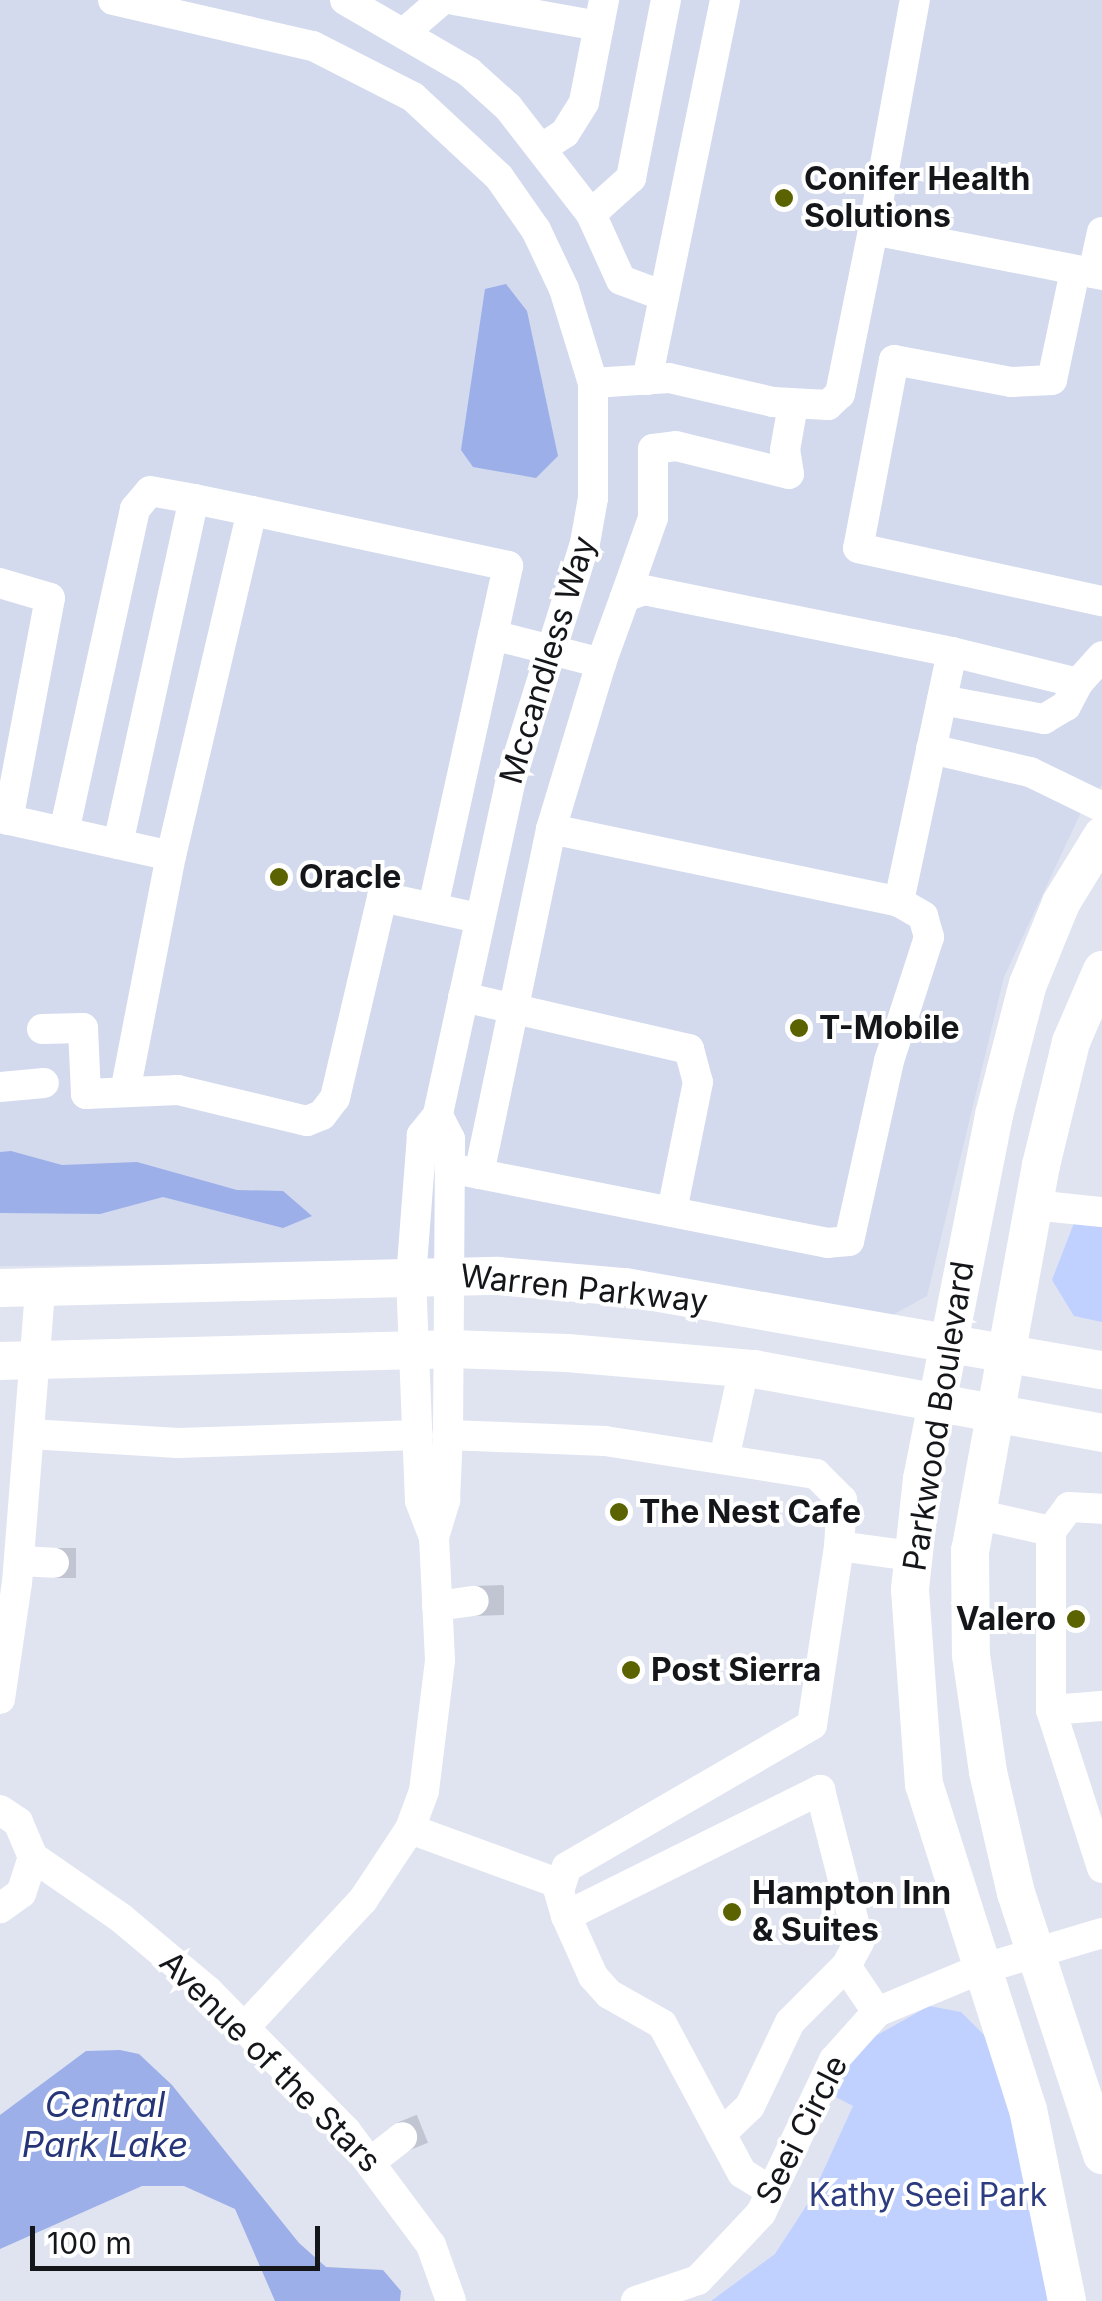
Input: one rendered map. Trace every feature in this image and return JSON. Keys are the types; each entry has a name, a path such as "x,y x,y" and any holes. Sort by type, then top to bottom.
{"main road":[{"name":"Parkwood Boulevard","path":"1067,2301 1028,2110 978,1970 924,1785 912,1556 948,1343 1028,984 1061,903 1102,836"},
{"name":"Parkwood Boulevard","path":"1102,970 1071,1042 1003,1353 976,1514 971,1655 988,1772 1034,1951 1102,2155"},
{"name":"Warren Parkway","path":"0,1288 40,1290 429,1276 625,1287 1102,1370"},
{"name":"Warren Parkway","path":"18,1361 432,1349 744,1368 1102,1433"}],"street":[{"name":"Mccandless Way","path":"114,0 240,13 369,70 453,129 536,230 564,290 593,383 593,498 554,652 512,779 478,918 438,1115 422,1135 429,1276"},
{"path":"345,0 406,31 469,72 542,148 591,214 620,280 664,296"},
{"path":"406,31 428,6 442,0"},
{"path":"454,0 601,13 574,124 542,148"},
{"path":"591,214 631,178 666,0"},
{"path":"647,380 725,0"},
{"path":"593,383 668,378 794,405 828,405 840,394 915,0"},
{"path":"873,230 1090,273"},
{"path":"849,351 1011,382 1052,380 1102,232"},
{"path":"894,360 858,548 1102,601"},
{"path":"551,828 899,902 923,916 929,937 888,1061 849,1241 828,1243 464,1171 510,1006 551,828 601,663 653,518 654,449 676,446 789,474 785,450 794,405"},
{"path":"64,832 134,509 150,491 194,499 508,566 433,907"},
{"path":"118,844 194,499"},
{"path":"125,1092 171,856 252,511"},
{"path":"0,583 50,598 17,689 4,819 171,856"},
{"path":"625,597 644,590 952,652 1078,683"},
{"path":"493,635 601,663"},
{"path":"899,902 952,652"},
{"path":"942,700 1044,719 1066,706 1078,683 1102,656"},
{"path":"931,749 1030,772 1102,808"},
{"path":"42,1029 83,1028 86,1094 178,1090 307,1121 322,1114 335,1098 382,898 478,918"},
{"path":"463,996 689,1049 698,1082 672,1211"},
{"path":"0,1087 44,1083"},
{"name":"Mccandless Way","path":"429,1276 464,1171 438,1115"},
{"path":"1033,1205 1102,1212"},
{"path":"244,2028 363,1900 410,1829 424,1792 440,1660 434,1536 420,1502 433,1435 429,1276"},
{"path":"0,1699 19,1560 30,1434 18,1361 40,1290"},
{"path":"724,1458 744,1368"},
{"path":"30,1434 178,1444 433,1435 605,1442 724,1458 829,1481 842,1505 812,1726 573,1862 560,1884 566,1916 591,1978 609,1994 662,2024 742,2174 771,2190"},
{"path":"1102,1510 1069,1507 1051,1531 1051,1710 1102,1868"},
{"path":"976,1514 1051,1531"},
{"path":"839,1546 912,1556"},
{"path":"19,1560 54,1564"},
{"path":"438,1606 474,1601"},
{"path":"1051,1710 1102,1706"},
{"path":"566,1916 820,1790 859,1942 846,1966 790,2022 750,2106 721,2134"},
{"path":"1,1805 18,1822 33,1856 10,1900"},
{"path":"410,1829 560,1884"},
{"name":"Avenue of the Stars","path":"33,1856 89,1900 121,1918 244,2028 373,2160 431,2245 451,2301"},
{"name":"Avenue of the Stars","path":"10,1900 89,1900"},
{"name":"Seei Circle","path":"636,2301 698,2280 762,2213 834,2060 877,2012 978,1970 1102,1933"},
{"path":"846,1966 877,2012"},
{"path":"373,2160 402,2137"}],"shaded area":[{"path":"0,0 1102,0 1102,785 1083,808 1004,977 927,1296 887,1318 378,1263 0,1266"}],"green space":[{"path":"1074,1223 1102,1223 1102,1322 1074,1316 1052,1280"},
{"name":"Kathy Seei Park","path":"929,2006 961,2012 985,2036 1023,2147 1052,2301 711,2301 775,2254 810,2200 853,2106 828,2093 840,2071 872,2038"}],"water":[{"path":"506,284 527,311 558,456 536,478 473,467 461,450 485,289"},
{"path":"11,1151 62,1165 137,1162 237,1190 283,1191 312,1216 283,1228 163,1197 100,1214 0,1213 0,1152"},
{"name":"Central Park Lake","path":"86,2051 139,2054 172,2085 299,2243 326,2267 383,2270 401,2291 400,2301 275,2301 235,2209 184,2186 142,2186 0,2249 0,2115"}],"tunnel":[{"path":"54,1563 76,1563"},
{"path":"474,1601 511,1600"},
{"path":"402,2137 422,2129"}],"place":[{"name":"Conifer Health Solutions","path":"784,198"},
{"name":"Oracle","path":"279,877"},
{"name":"T-Mobile","path":"799,1028"},
{"name":"The Nest Cafe","path":"619,1512"},
{"name":"Valero","path":"1076,1619"},
{"name":"Post Sierra","path":"631,1670"},
{"name":"Hampton Inn & Suites","path":"732,1912"}]}
